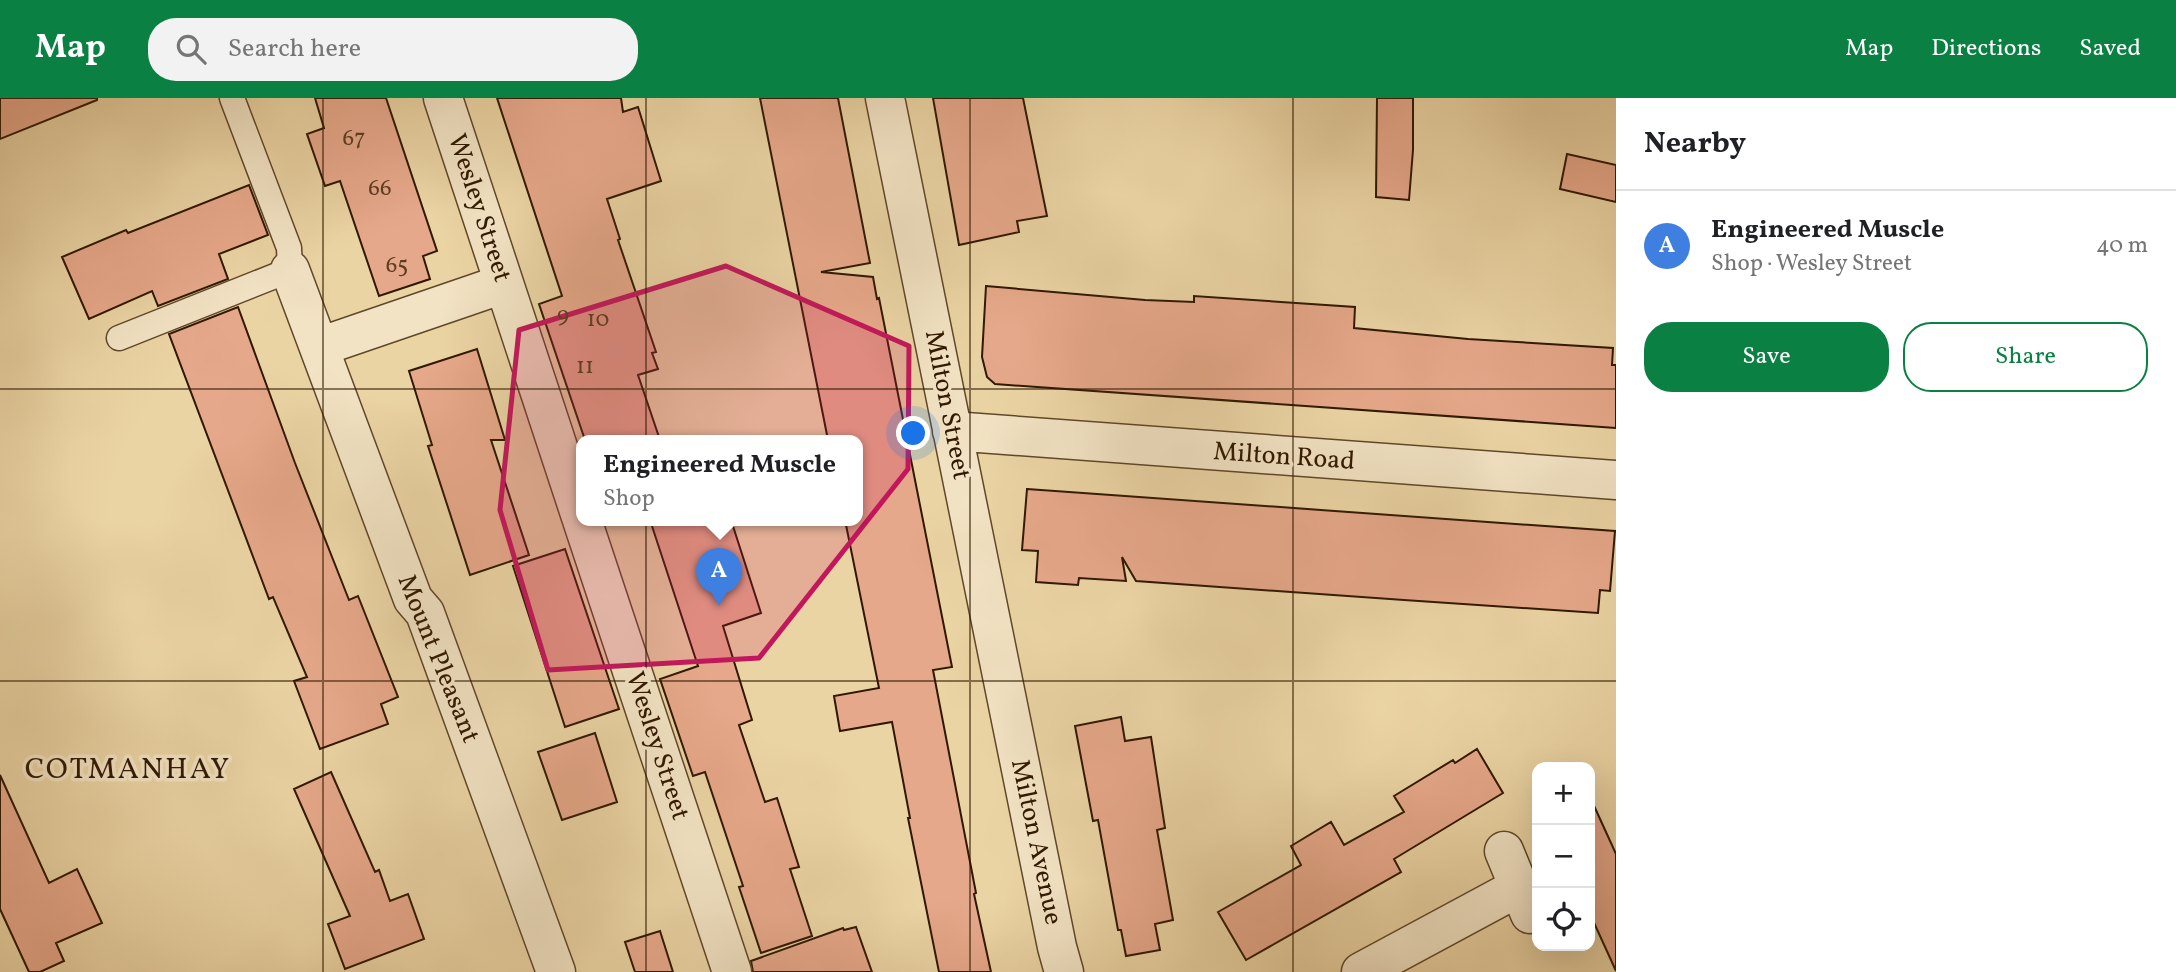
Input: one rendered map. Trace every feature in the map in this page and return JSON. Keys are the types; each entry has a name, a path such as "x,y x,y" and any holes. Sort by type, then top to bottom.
{"street":[{"name":"Wesley Street","path":"443,98 576,504"},
{"name":"Milton Street","path":"885,98 1009,712"},
{"name":"Mount Pleasant","path":"290,270 412,599 425,613 556,972"},
{"path":"319,347 503,284"},
{"name":"Milton Road","path":"952,431 1616,481"},
{"name":"Wesley Street","path":"583,526 732,972"},
{"name":"Milton Avenue","path":"1009,712 1064,972"},
{"path":"1362,972 1524,900 1504,851"}],"lane":[{"name":"Mount Pleasant","path":"232,98 289,248 290,270"},
{"path":"119,338 290,270"}],"highlighted area":[{"path":"726,266 909,346 908,469 759,658 548,670 500,510 519,330"}],"building":[{"path":"0,98 97,98 97,100 0,139"},
{"path":"315,98 386,98 437,251 423,256 430,279 379,296 340,181 325,186 307,134 324,128"},
{"path":"497,98 621,98 623,112 638,107 661,181 607,199 656,352 652,353 658,369 638,375 658,435 583,435 539,304 562,296"},
{"path":"760,98 838,98 870,263 821,272 873,277 877,299 879,298 952,667 933,670 991,972 939,972 892,722 840,731 834,696 879,688 846,526 863,526 863,435 827,435"},
{"path":"933,98 1023,98 1047,216 1017,221 1019,232 959,245"},
{"path":"1377,98 1413,98 1409,200 1376,197"},
{"path":"1567,154 1616,165 1616,202 1560,189"},
{"path":"249,185 268,235 219,254 228,279 158,306 152,291 89,319 62,257 126,230 128,233"},
{"path":"986,286 1145,300 1194,302 1194,296 1355,307 1354,328 1468,339 1613,348 1612,365 1616,365 1616,428 995,384 987,377 982,357"},
{"path":"238,307 349,600 358,596 398,697 381,704 388,724 320,749 294,681 307,677 273,597 269,599 169,334"},
{"path":"477,349 505,440 491,440 529,555 470,575 428,446 432,445 409,371"},
{"path":"1027,489 1615,531 1610,591 1600,590 1598,613 1404,600 1136,581 1122,557 1126,581 1079,578 1078,585 1036,582 1038,551 1022,550"},
{"path":"652,526 733,526 761,613 723,626 752,720 739,725 765,802 777,798 799,867 790,869 812,936 761,953 739,887 743,886 705,772 693,776 660,679 698,666"},
{"path":"565,549 619,709 565,727 513,566"},
{"path":"1121,717 1125,741 1151,737 1165,828 1157,830 1173,920 1155,924 1160,950 1126,956 1121,930 1118,930 1098,820 1093,821 1075,726"},
{"path":"595,733 617,802 562,820 538,752"},
{"path":"1477,749 1503,793 1394,859 1401,872 1246,960 1218,912 1301,865 1291,846 1331,822 1344,845 1404,812 1394,796 1453,760 1455,763"},
{"path":"331,772 375,872 379,870 390,901 408,894 424,939 345,969 328,924 350,916 294,789"},
{"path":"0,775 49,883 77,869 102,923 56,943 64,961 40,972 29,972 0,909"},
{"path":"1595,808 1616,854 1616,971 1595,925"},
{"path":"856,927 872,972 753,972 751,961 843,928"},
{"path":"660,931 673,972 635,972 625,942"}],"place":[{"name":"Engineered Muscle","path":"719,606"}],"district":[{"name":"COTMANHAY","path":"128,770"}]}
